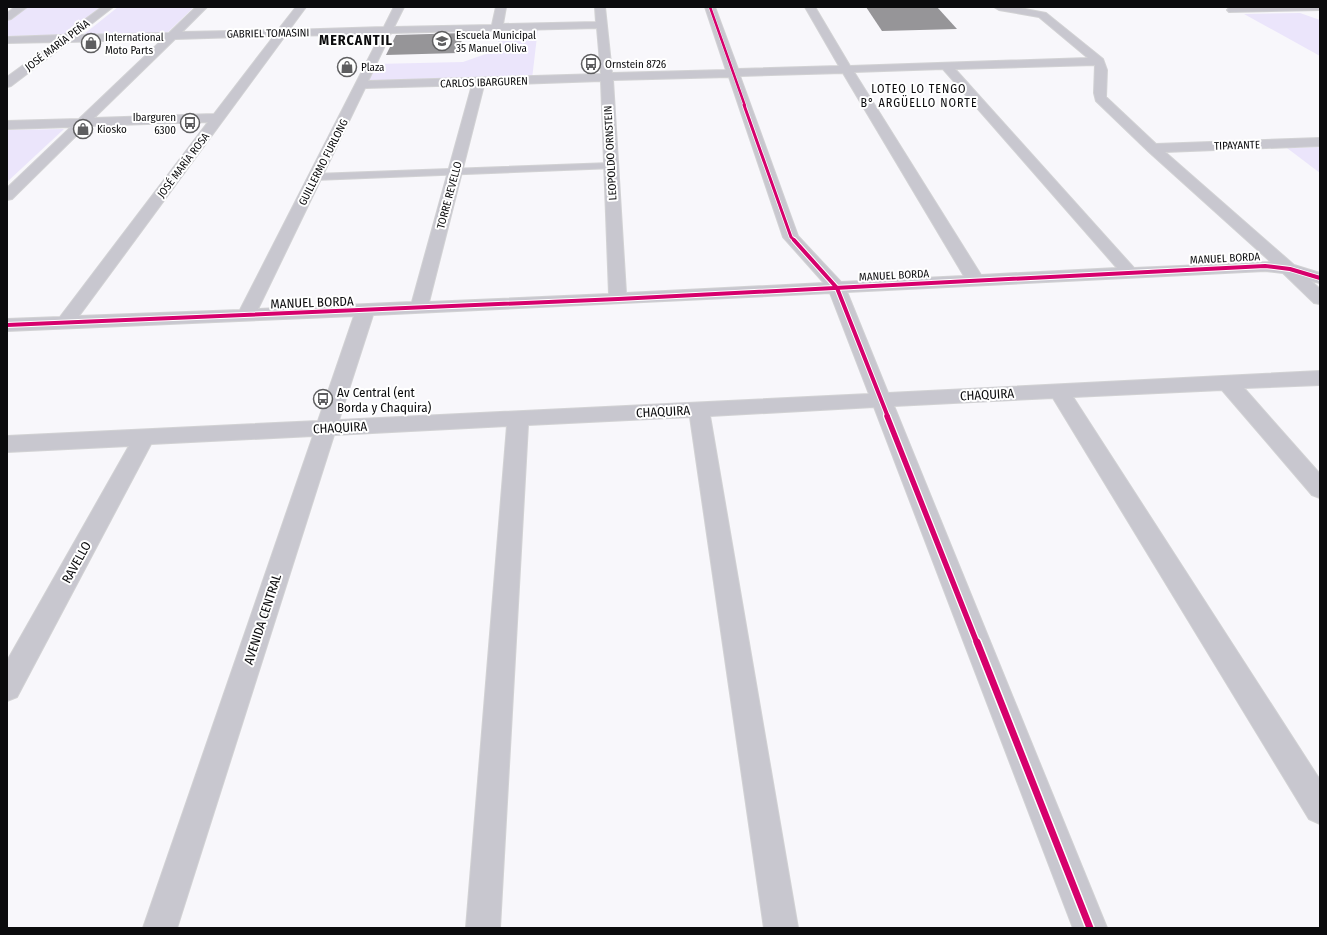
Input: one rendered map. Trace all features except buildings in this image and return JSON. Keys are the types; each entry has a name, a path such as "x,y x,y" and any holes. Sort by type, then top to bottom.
{"street":[{"path":"7,17 22,7"},
{"name":"JOSÉ MARÍA PEÑA","path":"7,83 108,7"},
{"path":"7,196 202,7"},
{"name":"JOSÉ MARÍA ROSA","path":"65,323 301,7"},
{"name":"GUILLERMO FURLONG","path":"246,316 399,7"},
{"path":"497,27 501,7"},
{"name":"LEOPOLDO ORNSTEIN","path":"600,7 607,78 610,166 618,299"},
{"path":"710,7 791,237 838,288 1090,928"},
{"path":"810,7 846,69 975,280"},
{"path":"999,7 1034,12 1047,18 1099,61 1102,67 1098,90 1100,98 1153,148 1290,269 1320,299"},
{"path":"1305,7 1320,15"},
{"path":"1232,10 1320,7"},
{"name":"GABRIEL TOMASINI","path":"7,40 601,25"},
{"name":"CARLOS IBARGUREN","path":"361,86 1099,61"},
{"path":"946,66 1130,273"},
{"name":"TORRE REVELLO","path":"420,308 479,82"},
{"path":"7,125 219,118"},
{"name":"TIPAYANTE","path":"1153,148 1320,142"},
{"name":"MANUEL BORDA","path":"7,326 618,299 1265,266 1290,269 1320,278"},
{"name":"AVENIDA CENTRAL","path":"160,928 365,311"},
{"name":"CHAQUIRA","path":"7,444 1320,378"},
{"path":"1227,382 1320,489"},
{"path":"1058,390 1320,808"},
{"path":"699,409 781,928"},
{"path":"483,928 518,419"},
{"name":"RAVELLO","path":"7,688 144,437"}],"lane":[{"path":"315,177 610,166"}],"shaded area":[{"path":"27,7 101,7 65,35 7,36 7,21"},
{"path":"118,7 194,7 167,33 83,35"},
{"path":"1300,13 1320,20 1320,56 1244,14"},
{"path":"538,28 532,79 366,84 375,64 463,62 497,50 500,29"},
{"path":"64,129 7,182 7,130"},
{"path":"1320,147 1320,173 1287,148"}],"cycle path":[{"path":"710,7 791,237 837,288 1090,928"},
{"path":"7,325 618,299 1265,266 1290,269 1320,278"}],"place":[{"name":"Escuela Municipal 35 Manuel Oliva","path":"442,41"},
{"name":"International Moto Parts","path":"91,43"},
{"name":"Ornstein 8726","path":"591,64"},
{"name":"Plaza","path":"347,67"},
{"name":"Ibarguren 6300","path":"190,123"},
{"name":"Kiosko","path":"83,129"},
{"name":"Av Central (ent Borda y Chaquira)","path":"323,399"}],"district":[{"name":"MERCANTIL","path":"356,40"},
{"name":"LOTEO LO TENGO B° ARGÜELLO NORTE","path":"919,96"}]}
